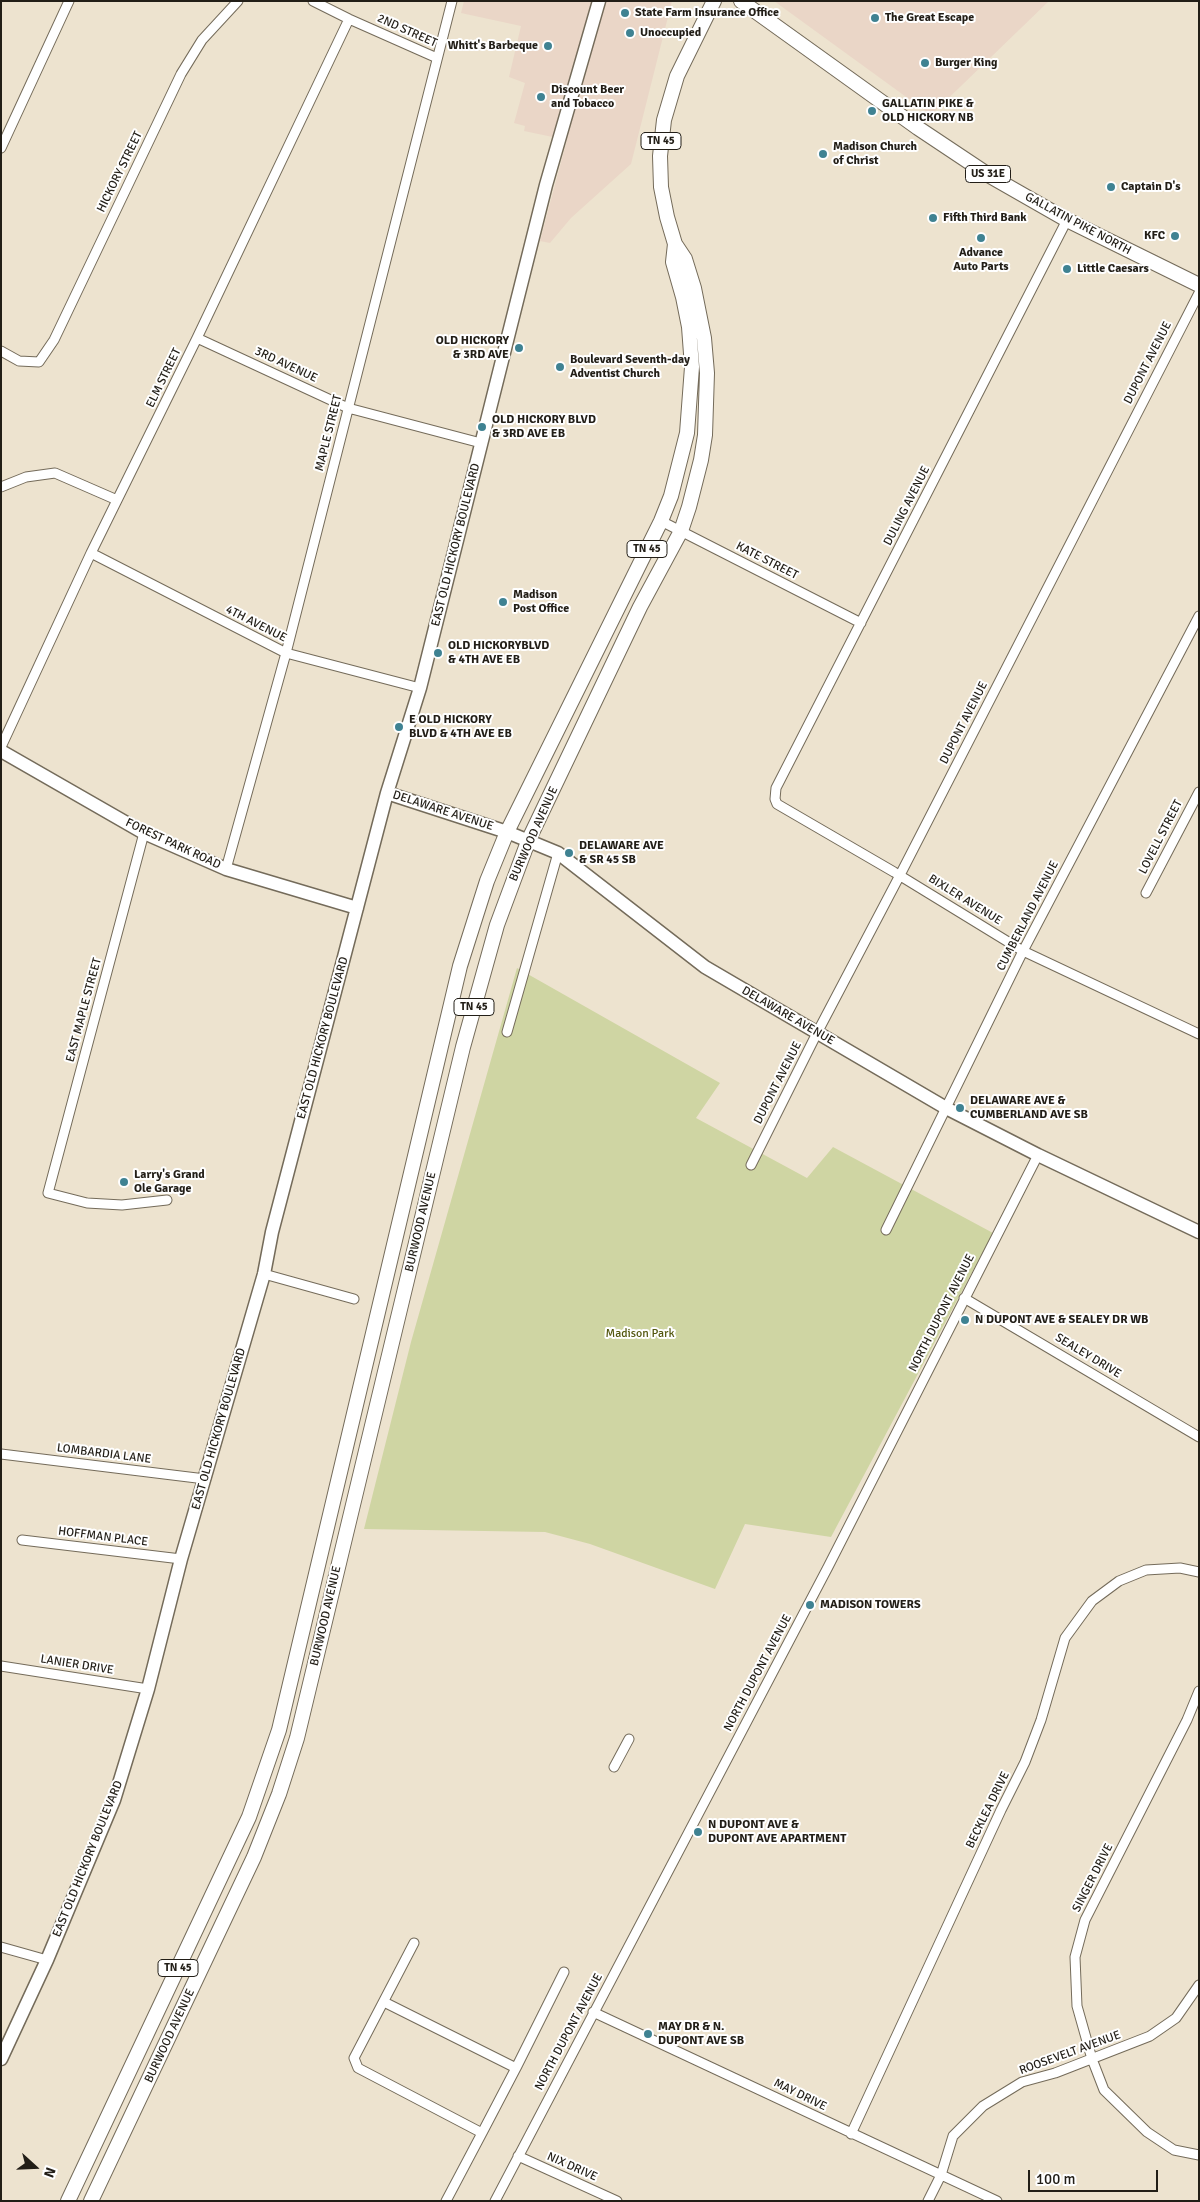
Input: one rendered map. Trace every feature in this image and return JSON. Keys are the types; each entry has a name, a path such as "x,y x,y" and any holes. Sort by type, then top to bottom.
{"main road":[{"name":"BURWOOD AVENUE","path":"68,2201 249,1817 279,1730 460,966 488,880 507,832 661,521 680,468 690,409 692,368 689,327 684,297 674,262 675,244 661,187 660,156 664,120 677,76 714,1"},
{"name":"GALLATIN PIKE NORTH","path":"741,1 918,128 983,172 1067,220 1199,285"},
{"name":"BURWOOD AVENUE","path":"91,2201 254,1857 279,1794 297,1738 463,1047 496,925 529,839 612,670 640,607 681,531 701,460 707,403 707,373 704,338 694,288 685,259 675,244"}],"street":[{"path":"1,148 69,1"},
{"name":"HICKORY STREET","path":"1,351 20,361 39,362 54,340 181,74 202,40 238,1"},
{"name":"2ND STREET","path":"313,1 349,20 437,58"},
{"name":"MAPLE STREET","path":"226,869 286,653 452,1"},
{"name":"EAST OLD HICKORY BOULEVARD","path":"1,2058 47,1960 114,1800 148,1689 182,1559 264,1274 272,1232 387,793 420,688 546,185 599,1"},
{"name":"ELM STREET","path":"1,749 91,553 197,338 349,20"},
{"name":"DULING AVENUE","path":"777,804 775,799 776,788 996,354 1067,220"},
{"name":"DUPONT AVENUE","path":"751,1165 817,1033 1199,293"},
{"name":"3RD AVENUE","path":"197,338 348,408 481,443"},
{"path":"1,487 26,477 55,473 117,500"},
{"name":"KATE STREET","path":"661,521 861,623"},
{"name":"4TH AVENUE","path":"91,553 286,653 420,688"},
{"name":"CUMBERLAND AVENUE","path":"886,1230 1023,951 1199,616"},
{"name":"FOREST PARK ROAD","path":"1,749 144,833 226,869 357,908"},
{"name":"LOVELL STREET","path":"1146,893 1199,792"},
{"name":"DELAWARE AVENUE","path":"387,793 529,839 558,853 705,967 946,1108 1038,1155 1199,1232"},
{"name":"BIXLER AVENUE","path":"777,804 900,875 1023,951 1199,1034"},
{"name":"EAST MAPLE STREET","path":"144,833 48,1193 87,1203 122,1205 167,1200"},
{"path":"507,1032 558,853"},
{"name":"NORTH DUPONT AVENUE","path":"495,2201 704,1792 847,1530 1038,1155"},
{"path":"264,1274 354,1299"},
{"name":"SEALEY DRIVE","path":"964,1298 1199,1437"},
{"name":"LOMBARDIA LANE","path":"1,1454 205,1479"},
{"name":"HOFFMAN PLACE","path":"22,1540 182,1559"},
{"name":"BECKLEA DRIVE","path":"852,2134 1001,1810 1026,1762 1044,1710 1064,1638 1092,1601 1119,1581 1146,1570 1180,1568 1199,1572"},
{"name":"LANIER DRIVE","path":"1,1666 148,1689"},
{"name":"SINGER DRIVE","path":"1199,1691 1187,1720 1085,1920 1075,1957 1077,2006 1092,2059 1104,2090 1147,2132 1174,2150 1199,2155"},
{"path":"614,1767 629,1739"},
{"path":"414,1943 354,2058 358,2068 482,2133"},
{"path":"1,1947 47,1960"},
{"path":"446,2201 564,1972"},
{"name":"ROOSEVELT AVENUE","path":"928,2201 940,2175 953,2136 983,2106 1022,2082 1055,2073 1150,2036 1176,2018 1199,1985"},
{"path":"384,2002 516,2068"},
{"name":"MAY DRIVE","path":"593,2012 997,2201"},
{"name":"NIX DRIVE","path":"518,2156 616,2201"}],"shaded area":[{"path":"464,1 672,1 631,164 571,218 550,243 540,241 567,140 524,131 525,126 514,123 525,83 509,77 521,26 461,13"},
{"path":"774,1 1049,1 931,115"}],"green space":[{"name":"Madison Park","path":"517,968 720,1083 696,1118 807,1178 833,1147 993,1233 831,1537 745,1524 715,1589 590,1544 545,1532 364,1529 411,1342"}],"place":[{"name":"State Farm Insurance Office","path":"625,13"},
{"name":"The Great Escape","path":"875,18"},
{"name":"Unoccupied","path":"630,33"},
{"name":"Whitt's Barbeque","path":"548,46"},
{"name":"Burger King","path":"925,63"},
{"name":"Discount Beer and Tobacco","path":"541,97"},
{"name":"GALLATIN PIKE & OLD HICKORY NB","path":"872,111"},
{"name":"Madison Church of Christ","path":"823,154"},
{"name":"Captain D's","path":"1111,187"},
{"name":"Fifth Third Bank","path":"933,218"},
{"name":"KFC","path":"1175,236"},
{"name":"Advance Auto Parts","path":"981,238"},
{"name":"Little Caesars","path":"1067,269"},
{"name":"OLD HICKORY & 3RD AVE","path":"519,348"},
{"name":"Boulevard Seventh-day Adventist Church","path":"560,367"},
{"name":"OLD HICKORY BLVD & 3RD AVE EB","path":"482,427"},
{"name":"Madison Post Office","path":"503,602"},
{"name":"OLD HICKORYBLVD & 4TH AVE EB","path":"438,653"},
{"name":"E OLD HICKORY BLVD & 4TH AVE EB","path":"399,727"},
{"name":"DELAWARE AVE & SR 45 SB","path":"569,853"},
{"name":"DELAWARE AVE & CUMBERLAND AVE SB","path":"960,1108"},
{"name":"Larry's Grand Ole Garage","path":"124,1182"},
{"name":"N DUPONT AVE & SEALEY DR WB","path":"965,1320"},
{"name":"MADISON TOWERS","path":"810,1605"},
{"name":"N DUPONT AVE & DUPONT AVE APARTMENT","path":"698,1832"},
{"name":"MAY DR & N. DUPONT AVE SB","path":"648,2034"}]}
